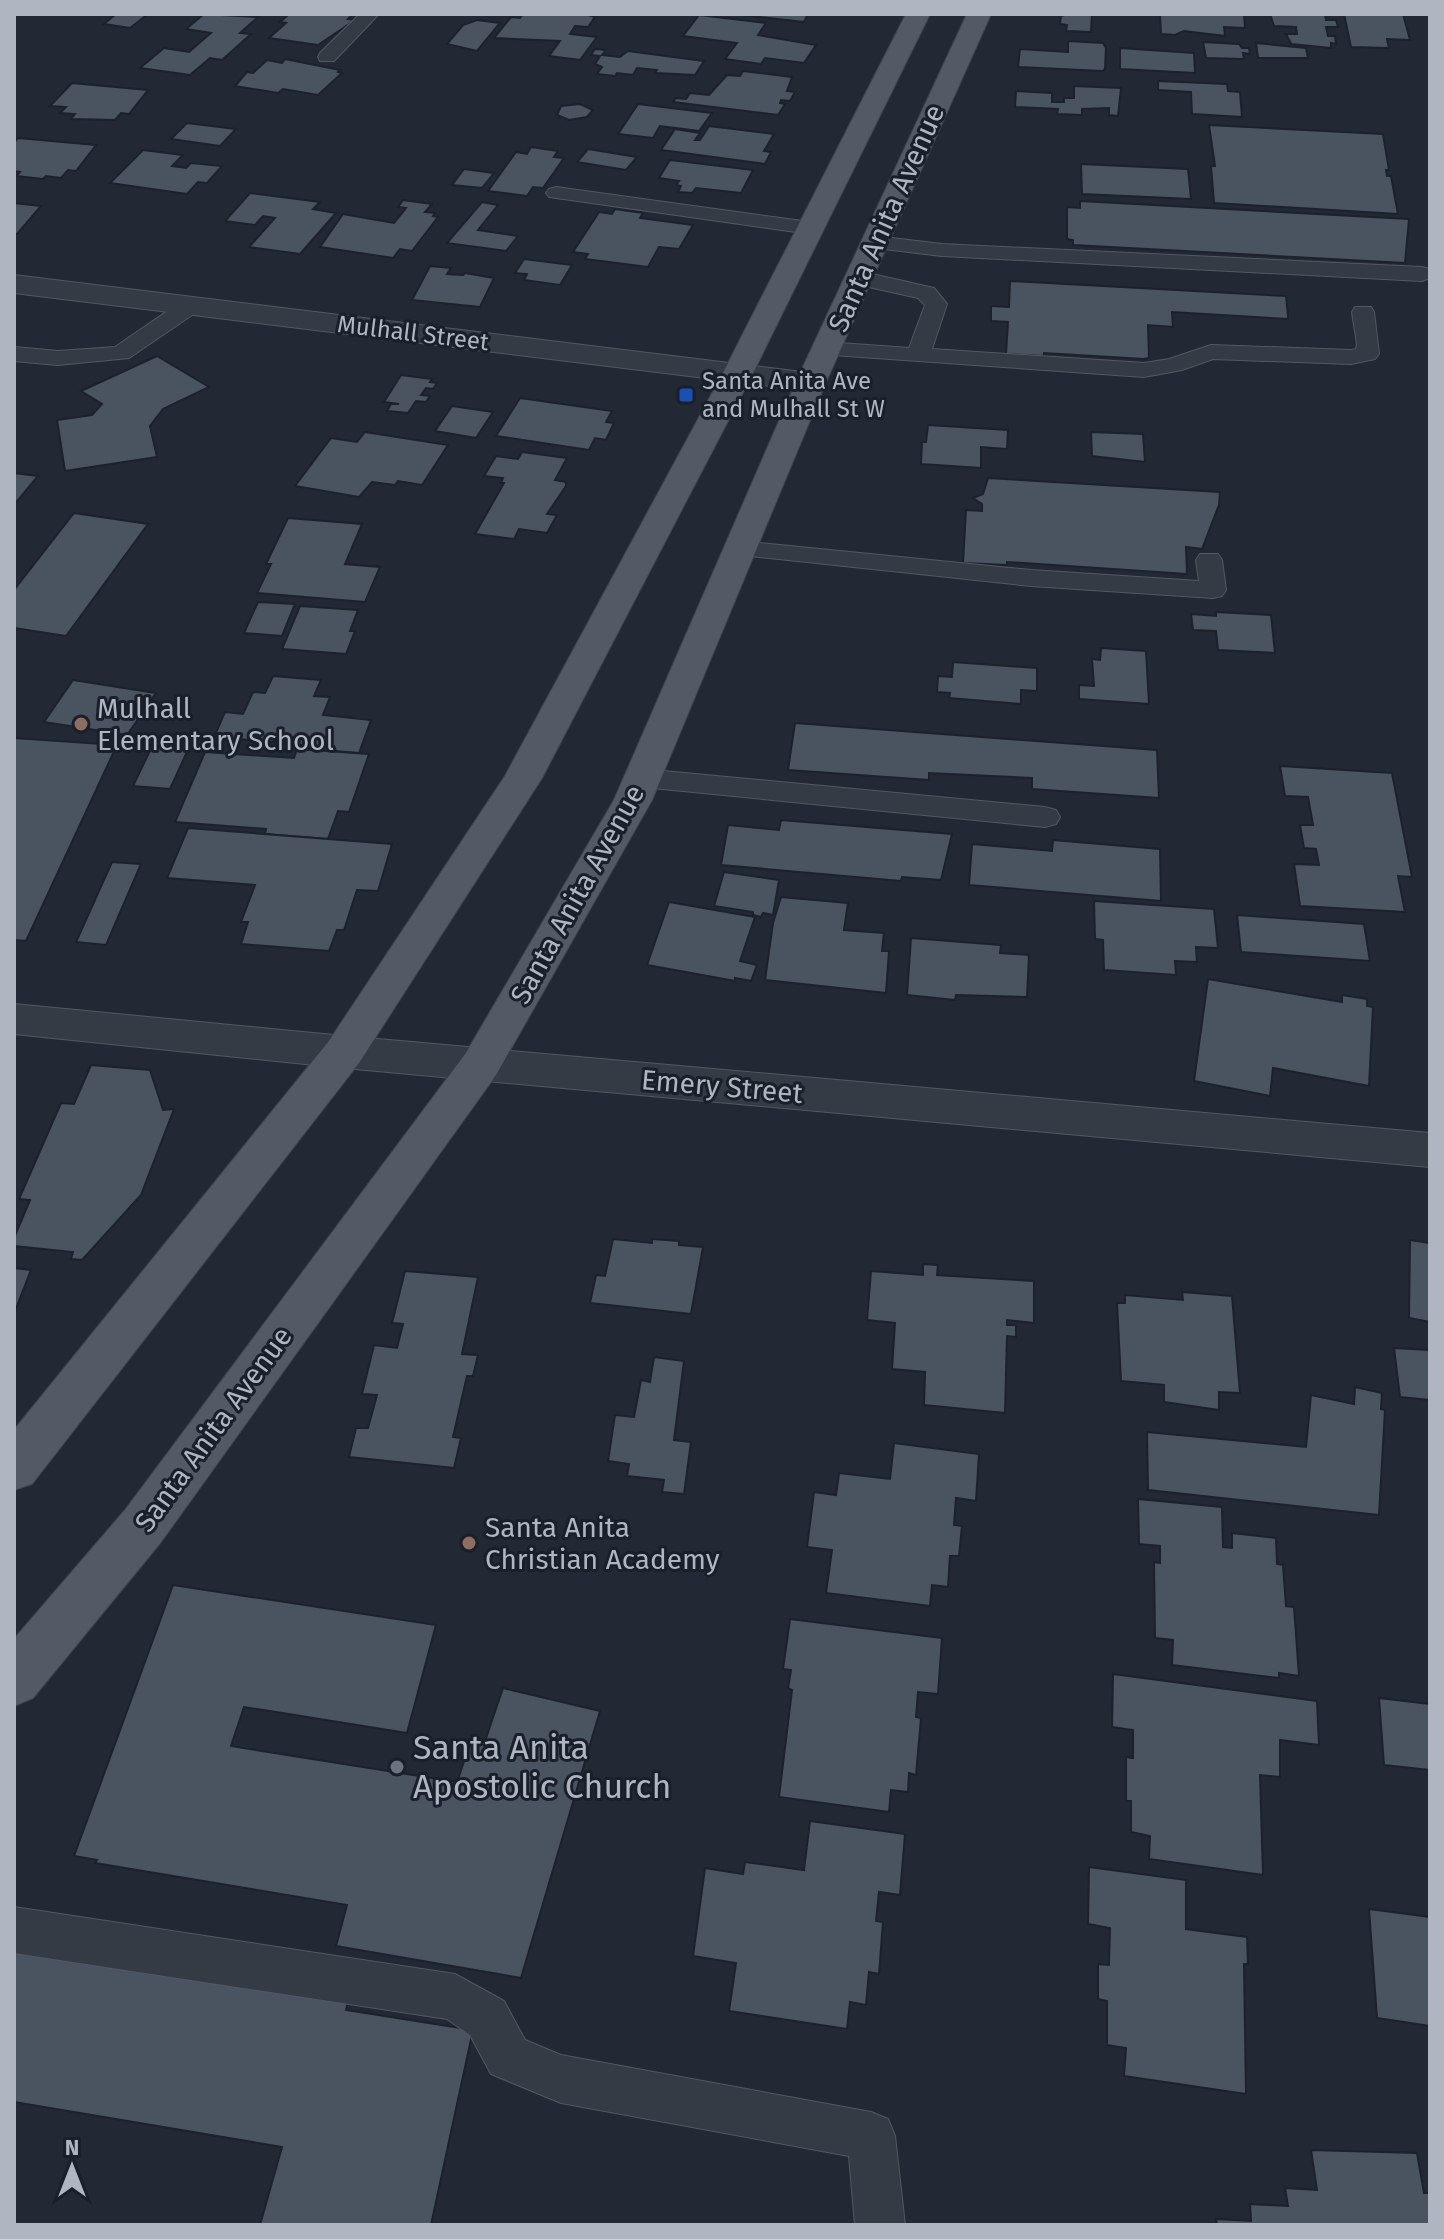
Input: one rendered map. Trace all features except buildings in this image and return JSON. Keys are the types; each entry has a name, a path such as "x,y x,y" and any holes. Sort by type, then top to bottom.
{"main road":[{"name":"Santa Anita Avenue","path":"14,1468 344,1052 523,778 738,373 918,14"},
{"name":"Santa Anita Avenue","path":"14,1680 143,1526 481,1064 633,800 811,382 979,14"}],"street":[{"name":"Mulhall Street","path":"14,284 811,382"},
{"name":"Emery Street","path":"14,1019 344,1052 1430,1150"}],"lane":[{"path":"327,57 370,14"},
{"path":"556,193 810,228"},
{"path":"875,242 942,250 1422,274"},
{"path":"859,278 926,293 936,304 918,355"},
{"path":"14,354 58,358 121,353 190,306"},
{"path":"826,349 1144,370 1174,365 1211,352 1351,357 1367,354 1363,312"},
{"path":"740,549 1031,578 1213,590 1209,560"},
{"path":"642,779 1045,817"},
{"path":"14,1930 455,1997 487,2018 508,2057 561,2079 871,2136 880,2225"}],"place":[{"name":"Santa Anita Ave and Mulhall St W","path":"686,395"},
{"name":"Mulhall Elementary School","path":"81,724"},
{"name":"Santa Anita Christian Academy","path":"469,1543"},
{"name":"Santa Anita Apostolic Church","path":"397,1767"}]}
